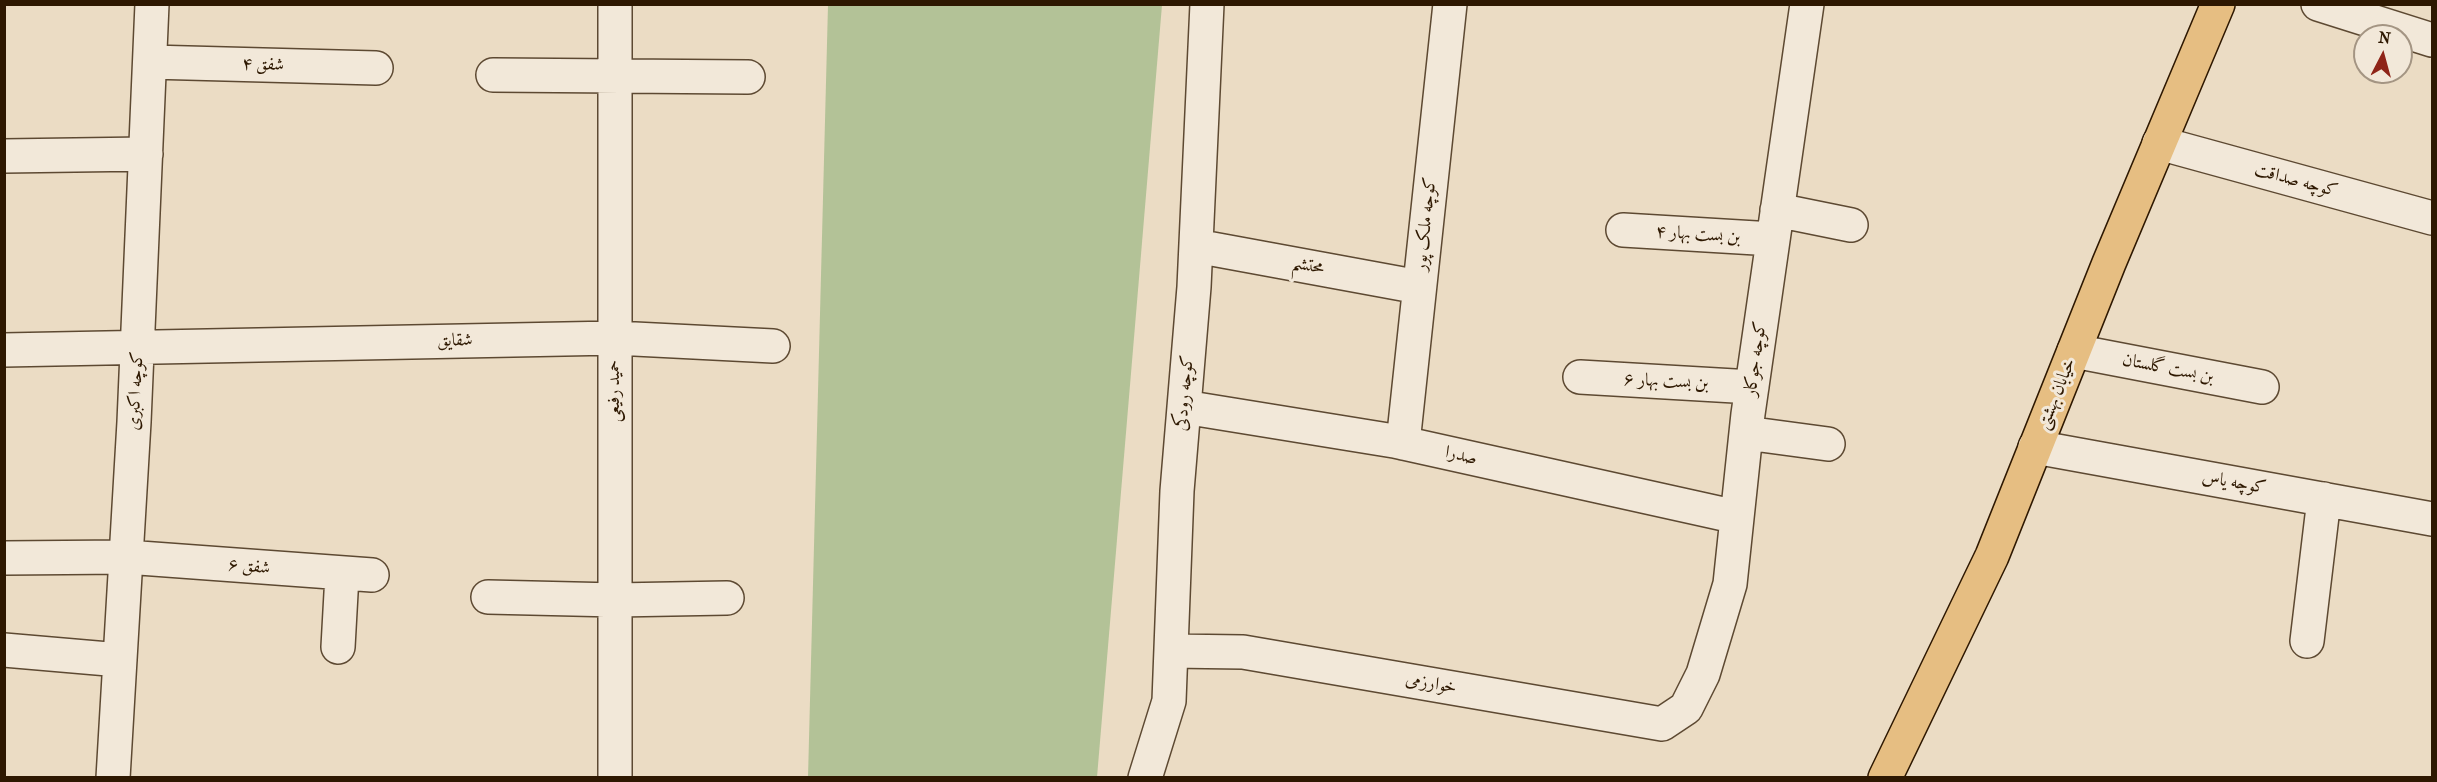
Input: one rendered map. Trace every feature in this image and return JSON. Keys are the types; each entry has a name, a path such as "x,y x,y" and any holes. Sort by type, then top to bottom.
{"main road":[{"name":"خیابان بهشتی","path":"1885,777 1992,556 2159,143 2218,4"}],"street":[{"name":"کوچه اکبری","path":"113,777 138,347 152,4"},
{"name":"حمید رفیعی","path":"615,4 615,777"},
{"name":"کوچه رودکی","path":"1145,777 1169,701 1177,491 1196,246 1207,4"},
{"name":"کوچه ملک پور","path":"1403,443 1450,4"},
{"name":"کوچه جوکار","path":"1686,708 1703,674 1730,584 1752,387 1807,4"},
{"path":"2318,4 2433,40"},
{"name":"شفق ۴","path":"150,62 376,68"},
{"path":"493,75 748,77"},
{"name":"کوچه صداقت","path":"2159,143 2433,219"},
{"path":"4,156 146,154"},
{"name":"بن بست بهار ۴","path":"1623,230 1775,224 1851,225"},
{"name":"محتشم","path":"1196,246 1419,287"},
{"name":"شقایق","path":"4,350 615,338 773,346"},
{"name":"بن بست گلستان","path":"2074,351 2262,387"},
{"name":"بن بست بهار ۶","path":"1580,377 1752,387"},
{"name":"صدرا","path":"1184,407 1403,443 1737,517"},
{"path":"1746,433 1828,444"},
{"name":"کوچه یاس","path":"2035,447 2433,519"},
{"path":"2307,641 2324,500"},
{"name":"شفق ۶","path":"4,558 126,557 357,575 338,646"},
{"path":"488,597 616,600 727,598"},
{"path":"4,650 120,660"},
{"name":"خوارزمی","path":"1171,651 1243,652 1662,724 1686,708"}],"green space":[{"path":"828,5 1162,5 1097,777 808,777"}]}
